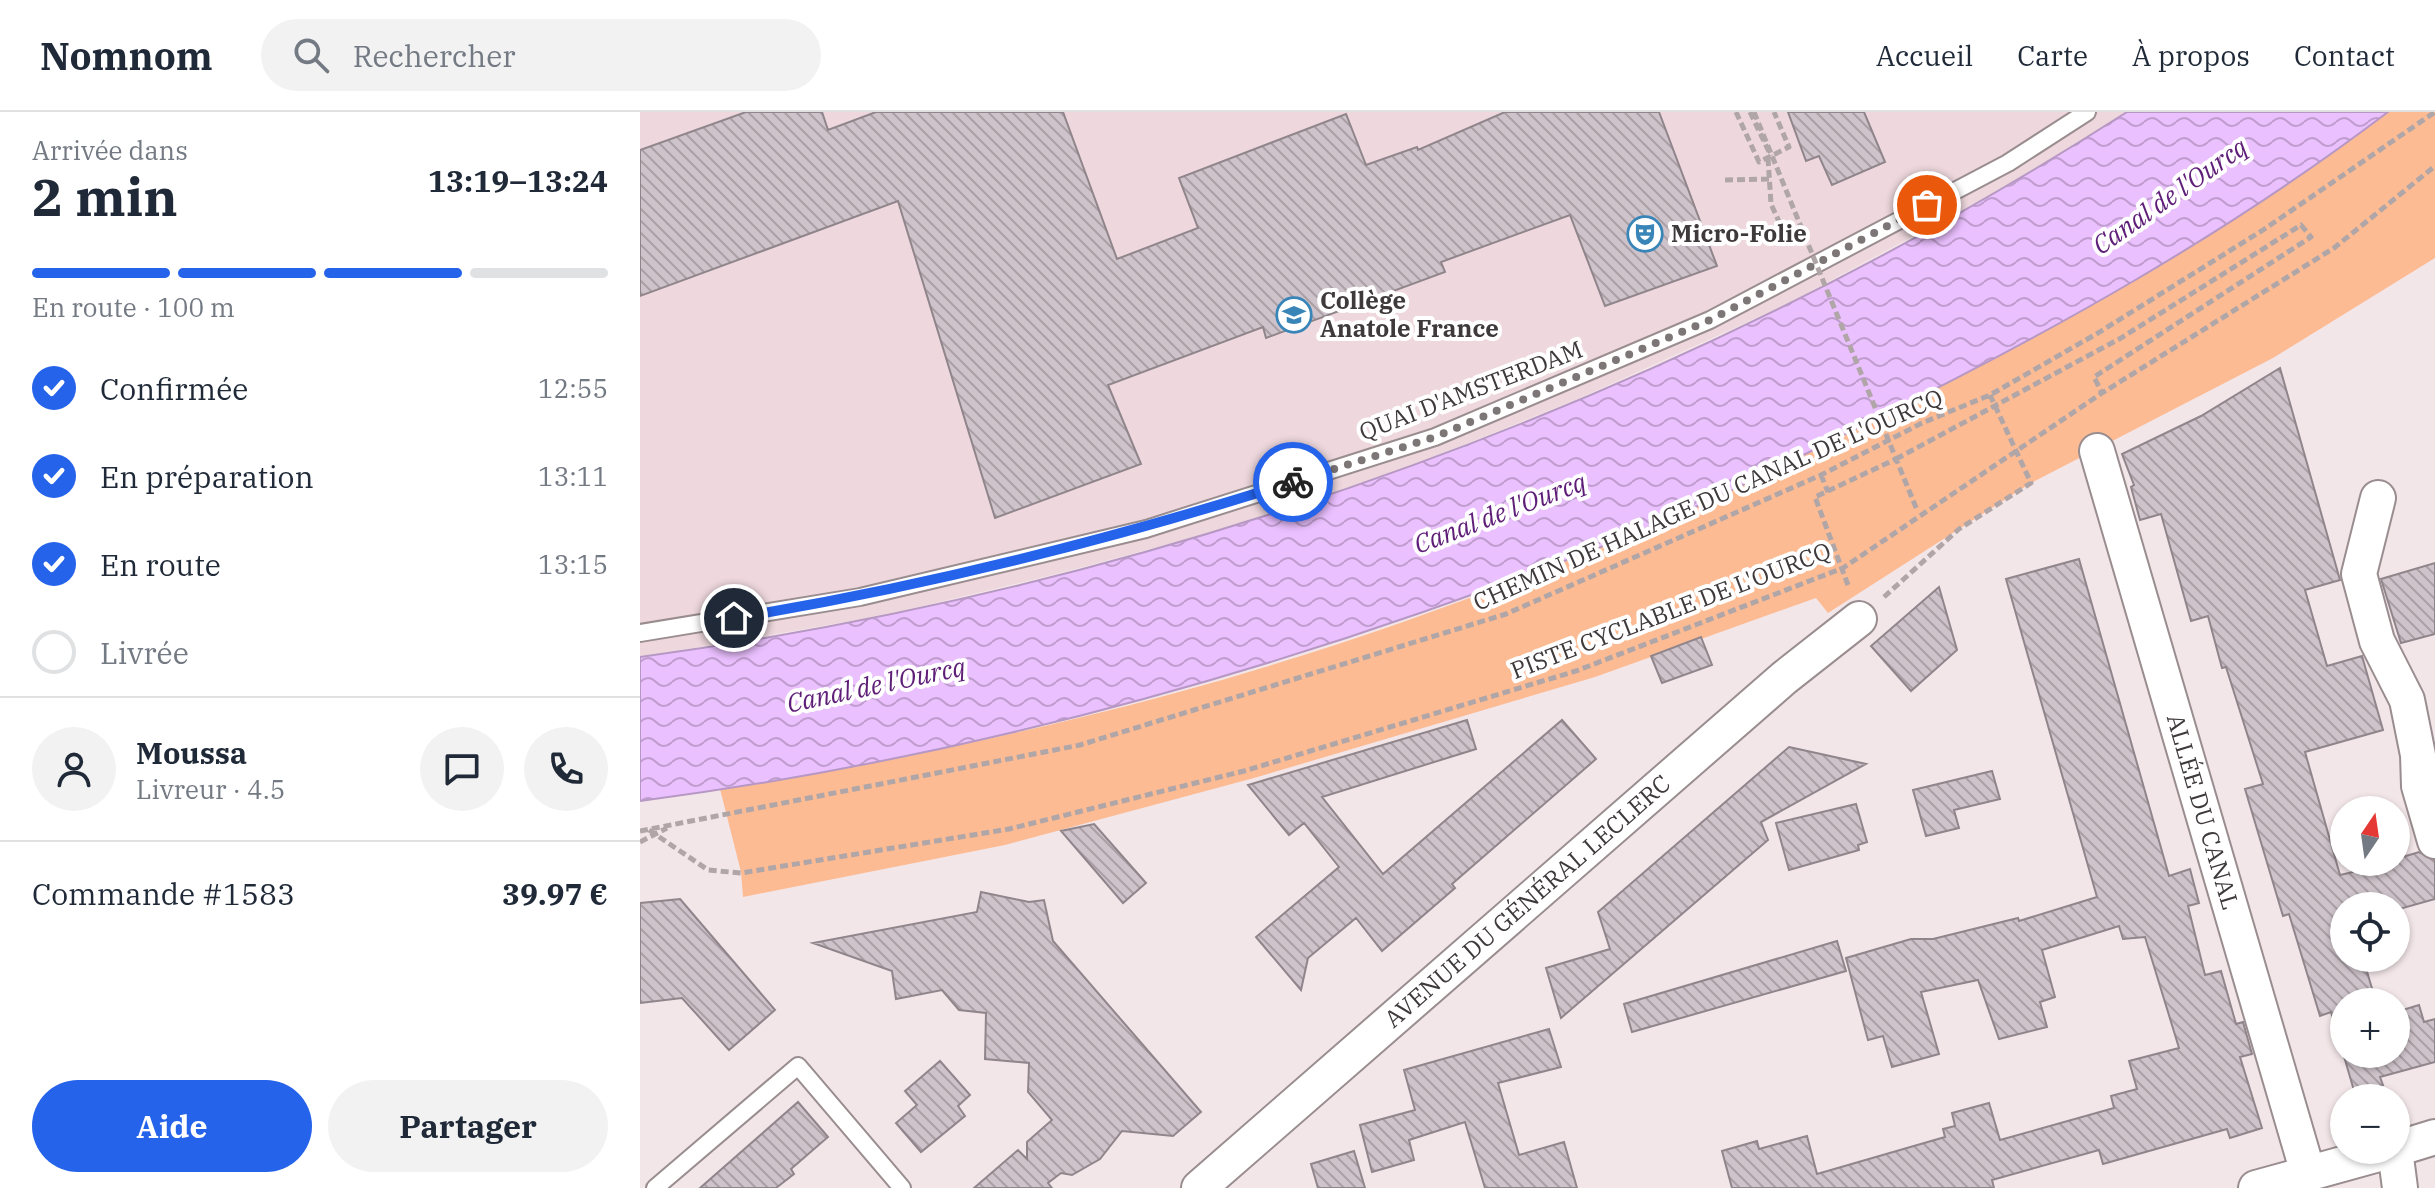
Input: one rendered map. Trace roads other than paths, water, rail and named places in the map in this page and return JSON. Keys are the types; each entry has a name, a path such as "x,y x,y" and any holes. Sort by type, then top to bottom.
{"street":[{"name":"ALLÉE DU CANAL","path":"2097,451 2308,1173"},
{"path":"2378,498 2359,574 2377,641 2407,700 2418,755 2419,786 2435,841"},
{"name":"AVENUE DU GÉNÉRAL LECLERC","path":"1199,1188 1784,678 1859,619"},
{"path":"2410,1145 2435,1137"},
{"path":"2256,1188 2342,1164"},
{"path":"2397,1164 2400,1188"}],"lane":[{"name":"QUAI D'AMSTERDAM","path":"640,633 860,597 1146,529 1435,437 1710,320 2008,163 2087,112"},
{"path":"655,1188 798,1066 902,1188"}],"water":[{"name":"Canal de l'Ourcq","path":"2127,112 2388,112 2264,200 2068,319 1764,475 1600,547 1461,599 1330,643 1136,701 940,749 840,769 640,801 640,657 836,625 1031,582 1224,529 1413,465 1599,391 1780,308 1957,215"}],"place":[{"name":"Micro-Folie","path":"1645,234"},
{"name":"Collège Anatole France","path":"1294,315"}]}
